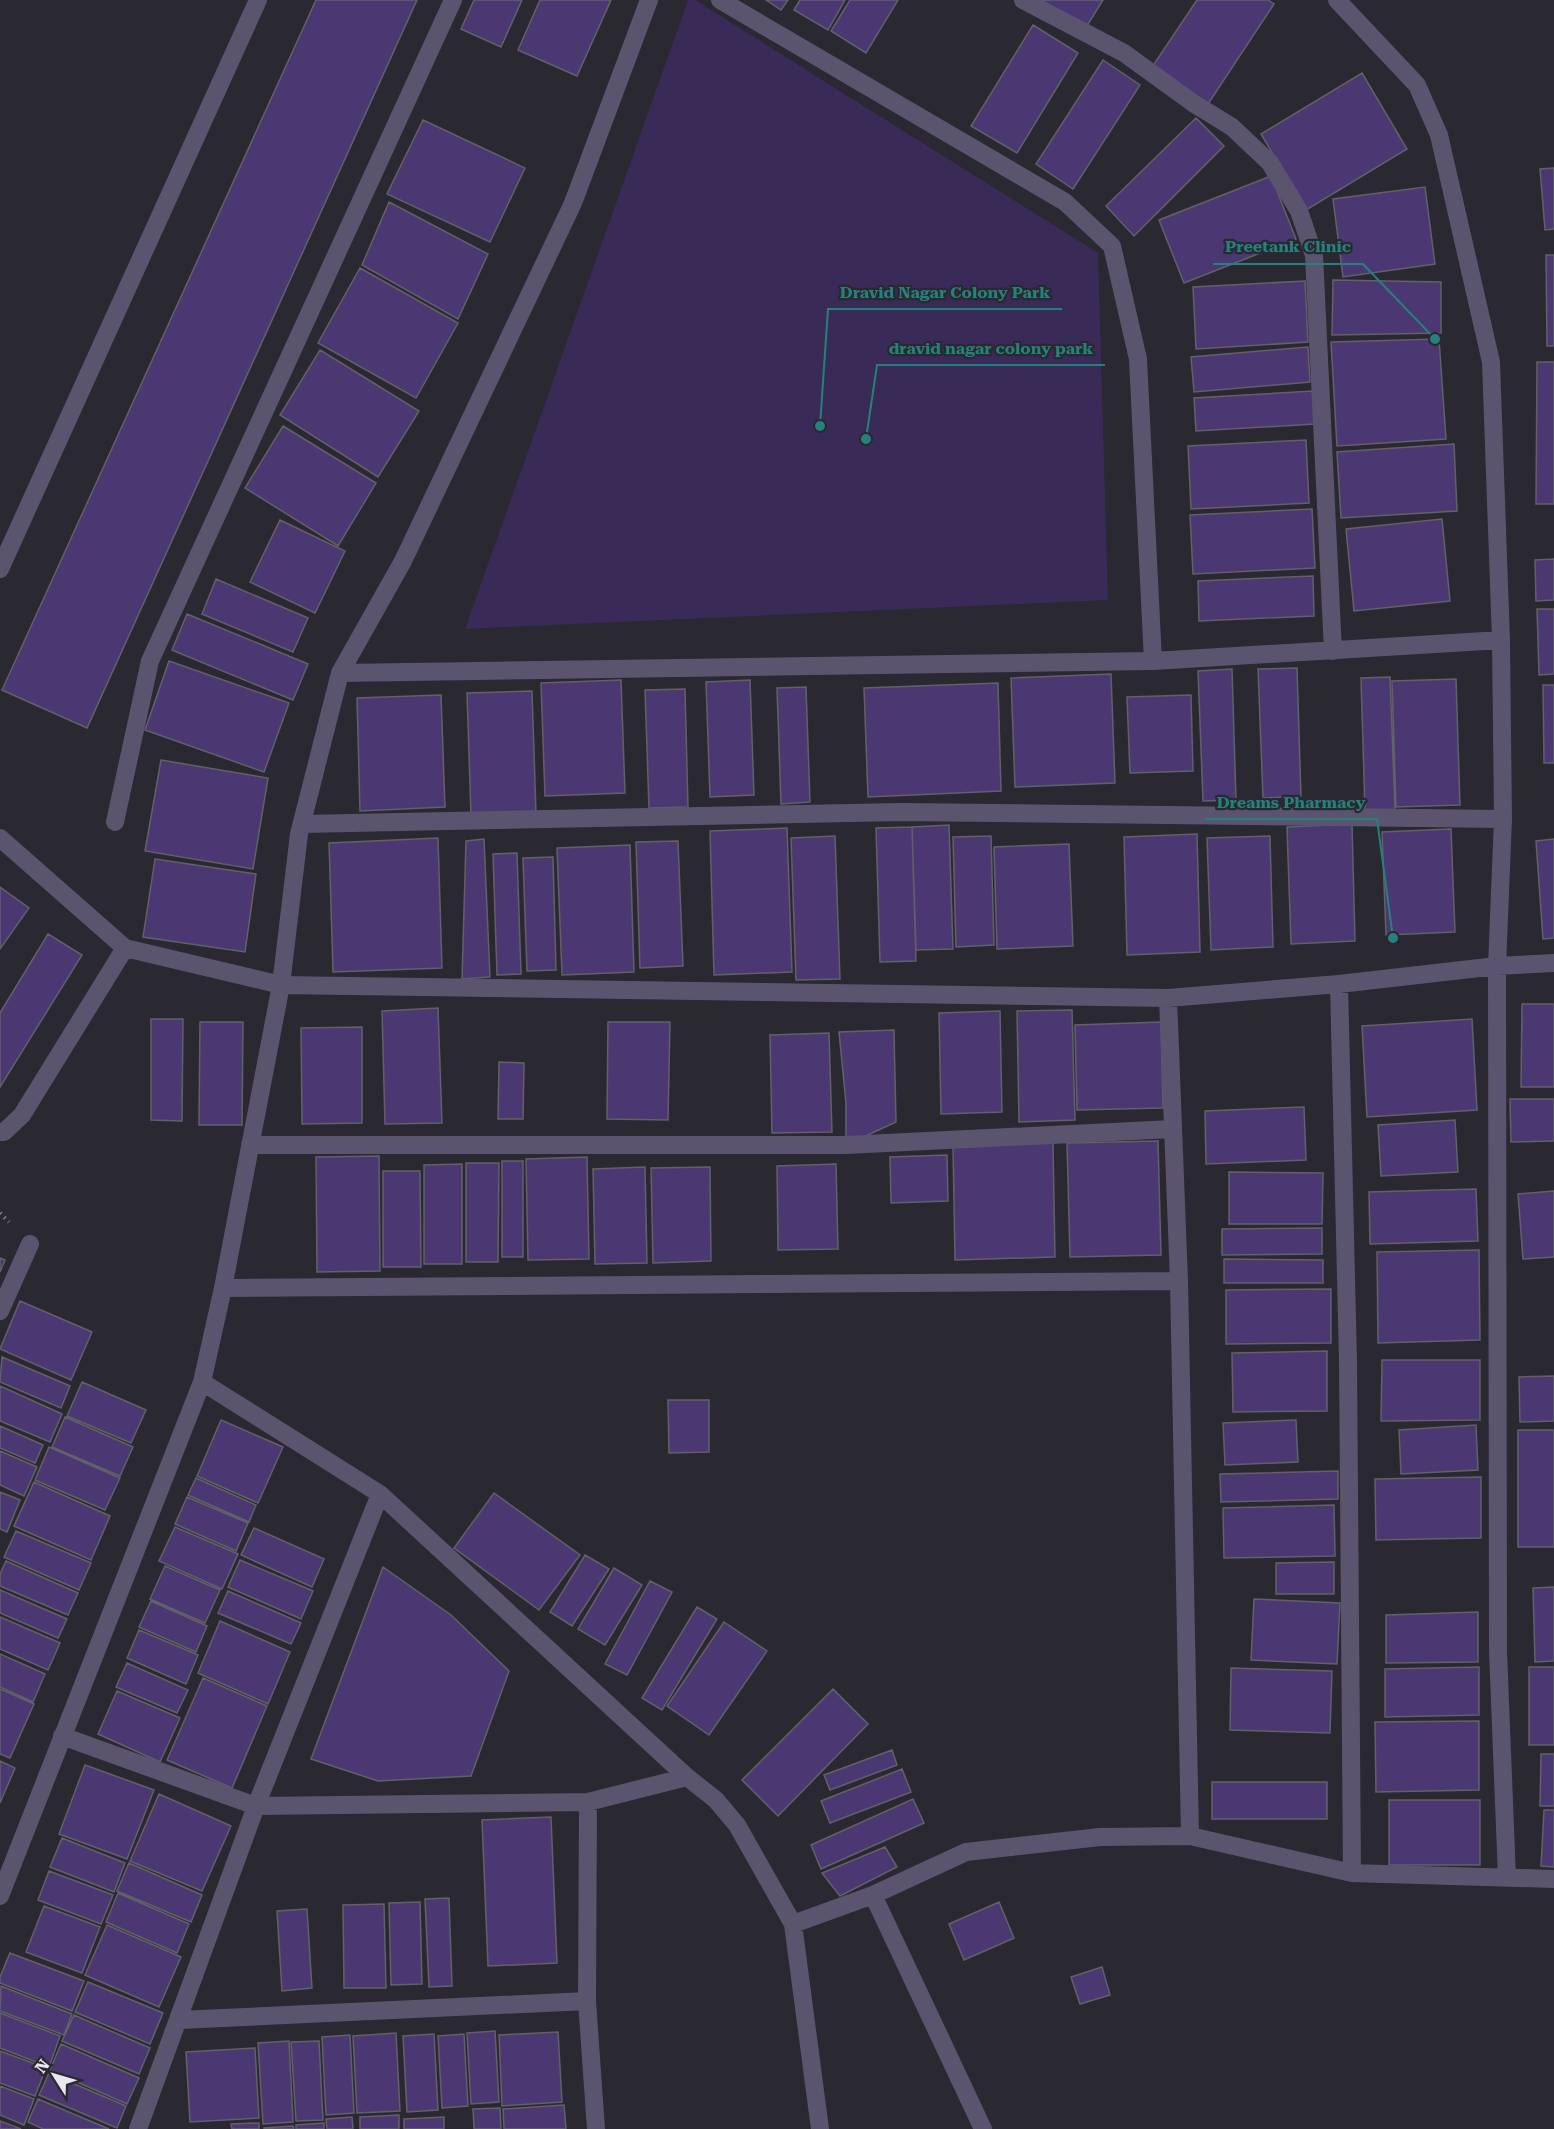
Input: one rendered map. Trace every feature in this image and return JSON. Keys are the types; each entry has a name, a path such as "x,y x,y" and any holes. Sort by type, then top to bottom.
{"street":[{"path":"0,569 258,0"},
{"path":"116,822 150,661 453,0"},
{"path":"0,1896 202,1382 223,1288 281,984 299,834 340,673 403,561 573,203 649,0"},
{"path":"720,0 1065,202 1112,246 1138,359 1153,661"},
{"path":"1023,0 1124,53 1193,103 1232,127 1270,163 1299,211 1314,255 1333,651"},
{"path":"1337,0 1418,85 1439,135 1491,362 1503,819 1497,966 1498,1651 1507,1878"},
{"path":"340,673 1153,661 1500,640"},
{"path":"302,824 901,812 1503,819"},
{"path":"0,838 125,948 281,984 1168,998 1340,984 1497,966 1554,963"},
{"path":"0,1132 4,1132 22,1115 125,948"},
{"path":"1340,984 1348,1361 1352,1873"},
{"path":"1168,998 1179,1281 1190,1836"},
{"path":"250,1145 846,1145 1173,1129"},
{"path":"0,1311 30,1244"},
{"path":"223,1288 1179,1281"},
{"path":"202,1382 380,1494 687,1777 716,1800 737,1825 793,1924 820,2129"},
{"path":"138,2129 256,1806 380,1494"},
{"path":"62,1736 256,1806 588,1802 687,1777"},
{"path":"588,1802 586,2001 596,2129"},
{"path":"793,1924 873,1895 966,1852 1100,1837 1190,1836 1352,1873 1554,1879"},
{"path":"873,1895 983,2129"},
{"path":"179,2020 586,2001"}],"shaded area":[{"path":"688,0 695,0 1098,253 1108,600 465,629"}],"building":[{"path":"316,0 417,0 87,728 2,690"},
{"path":"474,0 522,0 501,47 461,29"},
{"path":"540,0 611,0 577,76 518,50"},
{"path":"766,0 788,0 781,10"},
{"path":"800,0 845,0 828,30 794,10"},
{"path":"850,0 898,0 866,53 831,31"},
{"path":"1039,0 1103,0 1085,29"},
{"path":"1197,0 1268,0 1274,4 1208,104 1152,67"},
{"path":"1033,25 1078,53 1017,153 971,126"},
{"path":"1103,60 1140,85 1073,189 1036,164"},
{"path":"1362,73 1407,149 1306,210 1261,134"},
{"path":"1196,118 1224,146 1134,236 1106,206"},
{"path":"423,120 525,168 490,242 387,194"},
{"path":"1554,168 1554,229 1545,230 1540,169"},
{"path":"1271,176 1296,239 1184,283 1159,220"},
{"path":"1425,187 1435,264 1343,277 1333,199"},
{"path":"389,202 488,254 458,319 362,265"},
{"path":"1546,255 1554,255 1554,346 1547,346"},
{"path":"360,268 458,323 416,398 318,343"},
{"path":"1333,280 1441,282 1441,333 1332,335"},
{"path":"1305,281 1308,342 1196,349 1193,287"},
{"path":"1439,339 1446,439 1337,446 1331,342"},
{"path":"1308,347 1310,382 1194,392 1191,357"},
{"path":"320,350 419,411 378,477 280,415"},
{"path":"1537,362 1554,362 1554,504 1536,504"},
{"path":"1313,391 1315,424 1196,431 1194,398"},
{"path":"283,426 376,483 338,546 245,488"},
{"path":"1306,440 1309,503 1191,509 1188,446"},
{"path":"1454,444 1457,511 1341,518 1337,452"},
{"path":"1312,509 1315,568 1193,574 1190,515"},
{"path":"1442,519 1450,601 1354,611 1346,529"},
{"path":"280,520 345,551 315,613 250,582"},
{"path":"1554,559 1554,600 1536,601 1535,560"},
{"path":"1313,576 1314,616 1199,621 1198,581"},
{"path":"216,579 308,618 293,652 202,614"},
{"path":"1537,609 1554,609 1554,674 1539,675"},
{"path":"187,614 308,664 293,700 172,650"},
{"path":"169,661 289,703 264,772 145,730"},
{"path":"1297,668 1301,796 1263,798 1258,669"},
{"path":"1232,669 1236,800 1203,801 1198,671"},
{"path":"1111,674 1115,783 1015,787 1011,678"},
{"path":"1390,677 1395,810 1365,811 1361,678"},
{"path":"1456,679 1460,805 1396,807 1392,681"},
{"path":"621,680 625,793 545,796 541,683"},
{"path":"750,680 754,795 710,797 706,682"},
{"path":"998,683 1001,791 868,797 864,688"},
{"path":"1543,685 1554,685 1554,763 1544,763"},
{"path":"806,687 810,802 781,804 777,688"},
{"path":"685,689 688,807 649,808 645,690"},
{"path":"532,691 536,814 471,816 467,693"},
{"path":"441,695 445,807 360,811 357,698"},
{"path":"1191,695 1193,771 1130,773 1127,697"},
{"path":"161,760 268,778 253,869 145,851"},
{"path":"1352,824 1355,941 1291,944 1287,827"},
{"path":"949,825 953,949 916,950 912,827"},
{"path":"912,827 916,961 880,962 876,828"},
{"path":"787,828 792,972 714,975 710,831"},
{"path":"1451,829 1455,932 1386,935 1382,832"},
{"path":"1197,834 1200,952 1127,955 1124,837"},
{"path":"835,836 840,979 796,980 791,838"},
{"path":"991,836 994,945 956,947 953,837"},
{"path":"1270,836 1273,947 1211,950 1207,838"},
{"path":"438,838 442,968 333,972 329,843"},
{"path":"484,839 490,977 462,979 466,841"},
{"path":"1554,839 1554,938 1543,939 1536,841"},
{"path":"678,841 683,966 640,968 636,842"},
{"path":"1069,844 1073,946 997,949 994,847"},
{"path":"630,845 634,972 562,975 557,848"},
{"path":"517,853 521,974 497,975 493,854"},
{"path":"553,857 556,970 527,971 523,858"},
{"path":"155,859 256,874 245,952 143,937"},
{"path":"0,887 29,908 0,949"},
{"path":"48,934 82,955 0,1087 0,1013"},
{"path":"1522,1004 1554,1004 1554,1087 1521,1087"},
{"path":"438,1008 442,1123 385,1124 382,1011"},
{"path":"1072,1010 1075,1120 1019,1122 1017,1011"},
{"path":"1000,1011 1002,1112 941,1114 939,1013"},
{"path":"151,1019 183,1019 182,1121 151,1120"},
{"path":"1472,1019 1477,1110 1367,1117 1362,1026"},
{"path":"200,1022 243,1022 242,1125 199,1125"},
{"path":"608,1022 670,1022 668,1120 607,1119"},
{"path":"1161,1022 1163,1108 1077,1110 1075,1025"},
{"path":"362,1027 362,1123 302,1124 301,1028"},
{"path":"894,1030 896,1122 846,1145 846,1103 839,1032"},
{"path":"829,1033 832,1132 772,1133 770,1035"},
{"path":"499,1062 524,1063 523,1119 498,1119"},
{"path":"1510,1099 1554,1099 1554,1141 1511,1142"},
{"path":"1304,1107 1306,1160 1206,1164 1205,1111"},
{"path":"1455,1120 1458,1172 1381,1176 1378,1125"},
{"path":"1158,1141 1161,1255 1070,1257 1067,1143"},
{"path":"1053,1143 1055,1257 955,1260 953,1146"},
{"path":"947,1155 948,1201 891,1203 890,1157"},
{"path":"379,1156 380,1271 317,1272 316,1157"},
{"path":"587,1157 589,1259 528,1260 526,1159"},
{"path":"502,1161 523,1161 523,1257 502,1257"},
{"path":"466,1163 499,1163 498,1262 466,1262"},
{"path":"462,1164 462,1264 424,1264 424,1165"},
{"path":"836,1164 838,1249 778,1250 777,1166"},
{"path":"645,1167 647,1263 595,1264 593,1169"},
{"path":"710,1167 711,1261 653,1263 651,1168"},
{"path":"383,1171 420,1171 421,1267 383,1267"},
{"path":"1229,1172 1323,1173 1322,1224 1229,1224"},
{"path":"1476,1189 1478,1241 1370,1244 1369,1192"},
{"path":"1554,1191 1554,1257 1523,1259 1518,1194"},
{"path":"1322,1228 1322,1254 1222,1255 1222,1229"},
{"path":"1479,1250 1480,1340 1378,1343 1377,1252"},
{"path":"0,1258 5,1260 0,1272"},
{"path":"1224,1259 1323,1260 1323,1283 1224,1283"},
{"path":"1331,1289 1331,1343 1226,1344 1226,1290"},
{"path":"20,1301 92,1332 71,1380 0,1349"},
{"path":"1327,1351 1327,1411 1233,1412 1232,1353"},
{"path":"2,1357 70,1386 61,1408 0,1382"},
{"path":"1382,1360 1480,1360 1480,1420 1381,1421"},
{"path":"1554,1376 1554,1421 1520,1422 1519,1377"},
{"path":"82,1382 146,1410 131,1443 67,1416"},
{"path":"0,1386 62,1414 50,1442 0,1421"},
{"path":"668,1400 709,1400 709,1452 669,1453"},
{"path":"65,1417 133,1447 120,1476 52,1447"},
{"path":"221,1420 283,1447 258,1503 197,1476"},
{"path":"1296,1420 1298,1462 1225,1465 1223,1423"},
{"path":"1476,1425 1478,1470 1401,1474 1399,1430"},
{"path":"0,1426 43,1445 35,1463 0,1448"},
{"path":"1518,1430 1554,1430 1554,1547 1518,1547"},
{"path":"49,1447 120,1478 105,1510 35,1480"},
{"path":"0,1451 37,1467 24,1496 0,1485"},
{"path":"1338,1471 1338,1499 1221,1502 1220,1474"},
{"path":"1481,1477 1481,1538 1376,1540 1375,1479"},
{"path":"196,1478 256,1505 249,1522 188,1495"},
{"path":"34,1482 110,1516 91,1560 14,1526"},
{"path":"0,1492 20,1500 7,1532 0,1529"},
{"path":"494,1493 580,1555 539,1610 454,1548"},
{"path":"187,1497 248,1523 236,1551 175,1524"},
{"path":"1334,1505 1335,1556 1224,1558 1223,1508"},
{"path":"175,1527 238,1554 222,1589 159,1561"},
{"path":"254,1528 324,1559 312,1587 241,1555"},
{"path":"16,1531 91,1563 79,1590 4,1557"},
{"path":"585,1555 609,1569 572,1626 550,1612"},
{"path":"240,1560 313,1591 301,1619 228,1587"},
{"path":"6,1561 78,1593 68,1615 0,1586 0,1574"},
{"path":"1334,1562 1334,1594 1276,1594 1276,1563"},
{"path":"165,1566 220,1590 205,1623 150,1599"},
{"path":"383,1567 451,1615 509,1671 471,1776 378,1781 311,1759"},
{"path":"614,1568 642,1585 605,1645 578,1629"},
{"path":"650,1581 672,1592 627,1675 605,1664"},
{"path":"1554,1587 1554,1661 1535,1662 1533,1588"},
{"path":"0,1590 67,1619 58,1638 0,1613"},
{"path":"228,1591 301,1623 291,1644 218,1613"},
{"path":"1254,1599 1340,1603 1337,1664 1251,1660"},
{"path":"151,1601 207,1626 196,1652 139,1627"},
{"path":"697,1607 717,1619 662,1710 642,1698"},
{"path":"1478,1612 1478,1662 1386,1663 1386,1615"},
{"path":"0,1617 60,1643 48,1670 0,1649"},
{"path":"220,1621 290,1652 268,1704 198,1673"},
{"path":"724,1622 767,1651 709,1735 667,1706"},
{"path":"139,1630 198,1655 186,1684 127,1658"},
{"path":"0,1654 45,1674 33,1702 0,1687"},
{"path":"127,1663 188,1690 177,1713 116,1687"},
{"path":"1479,1667 1479,1715 1385,1717 1385,1669"},
{"path":"1529,1667 1554,1667 1554,1745 1529,1745"},
{"path":"1231,1668 1332,1671 1330,1733 1230,1730"},
{"path":"203,1678 267,1706 232,1788 167,1760"},
{"path":"0,1689 34,1704 10,1758 0,1754"},
{"path":"833,1689 868,1724 778,1816 742,1780"},
{"path":"117,1691 180,1718 160,1762 98,1734"},
{"path":"1479,1721 1479,1790 1376,1792 1375,1722"},
{"path":"892,1750 897,1765 830,1790 824,1775"},
{"path":"1541,1754 1554,1754 1554,1806 1540,1806"},
{"path":"0,1761 15,1768 0,1803"},
{"path":"85,1765 154,1790 127,1859 59,1834"},
{"path":"902,1769 911,1792 830,1823 821,1801"},
{"path":"1212,1782 1327,1782 1327,1819 1212,1819"},
{"path":"159,1794 231,1826 202,1891 130,1861"},
{"path":"913,1799 924,1823 821,1869 811,1845"},
{"path":"1389,1800 1480,1800 1480,1865 1389,1865"},
{"path":"1544,1810 1554,1810 1554,1867 1541,1866"},
{"path":"551,1817 557,1963 488,1966 482,1820"},
{"path":"62,1838 125,1863 114,1892 50,1867"},
{"path":"885,1847 897,1867 840,1896 822,1873"},
{"path":"129,1863 202,1895 191,1922 117,1891"},
{"path":"49,1871 113,1895 101,1924 38,1900"},
{"path":"118,1893 189,1924 177,1953 106,1922"},
{"path":"449,1898 452,1986 429,1987 425,1899"},
{"path":"420,1902 422,1984 391,1985 389,1903"},
{"path":"999,1902 1014,1938 964,1960 949,1924"},
{"path":"384,1904 386,1988 344,1988 343,1905"},
{"path":"44,1906 100,1927 82,1973 26,1952"},
{"path":"307,1909 312,1988 282,1991 277,1911"},
{"path":"107,1925 181,1957 159,2007 85,1975"},
{"path":"10,1953 84,1981 72,2011 0,1983 0,1977"},
{"path":"1102,1967 1110,1995 1080,2004 1071,1977"},
{"path":"88,1982 163,2013 150,2044 75,2012"},
{"path":"1,1986 72,2014 64,2035 0,2011"},
{"path":"0,2013 60,2036 49,2067 0,2048"},
{"path":"74,2015 150,2048 139,2074 62,2041"},
{"path":"495,2031 499,2102 471,2104 467,2033"},
{"path":"558,2032 562,2102 502,2106 499,2035"},
{"path":"396,2033 400,2111 357,2113 353,2036"},
{"path":"434,2034 438,2110 407,2112 403,2036"},
{"path":"464,2034 468,2106 442,2108 438,2036"},
{"path":"350,2035 354,2113 326,2115 322,2037"},
{"path":"289,2041 293,2122 263,2124 258,2043"},
{"path":"319,2041 323,2120 296,2121 291,2042"},
{"path":"61,2044 139,2078 127,2104 50,2070"},
{"path":"255,2048 259,2118 190,2122 186,2052"},
{"path":"0,2051 46,2068 35,2096 0,2083"},
{"path":"49,2073 126,2106 117,2128 39,2095"},
{"path":"0,2086 34,2099 24,2125 0,2115"},
{"path":"38,2099 109,2129 43,2129 28,2122"},
{"path":"564,2105 566,2129 504,2129 503,2109"},
{"path":"500,2108 501,2129 474,2129 473,2109"},
{"path":"399,2115 399,2129 360,2129 360,2117"},
{"path":"352,2117 353,2129 327,2129 326,2119"},
{"path":"444,2117 444,2129 404,2129 404,2119"},
{"path":"0,2121 21,2129 0,2129"},
{"path":"259,2123 259,2129 232,2129 231,2124"},
{"path":"324,2123 324,2129 296,2129 296,2125"},
{"path":"293,2126 294,2129 264,2129 264,2128"}],"place":[{"name":"Preetank Clinic","path":"1435,339"},
{"name":"Dravid Nagar Colony Park","path":"820,426"},
{"name":"dravid nagar colony park","path":"866,439"},
{"name":"Dreams Pharmacy","path":"1393,938"}]}
